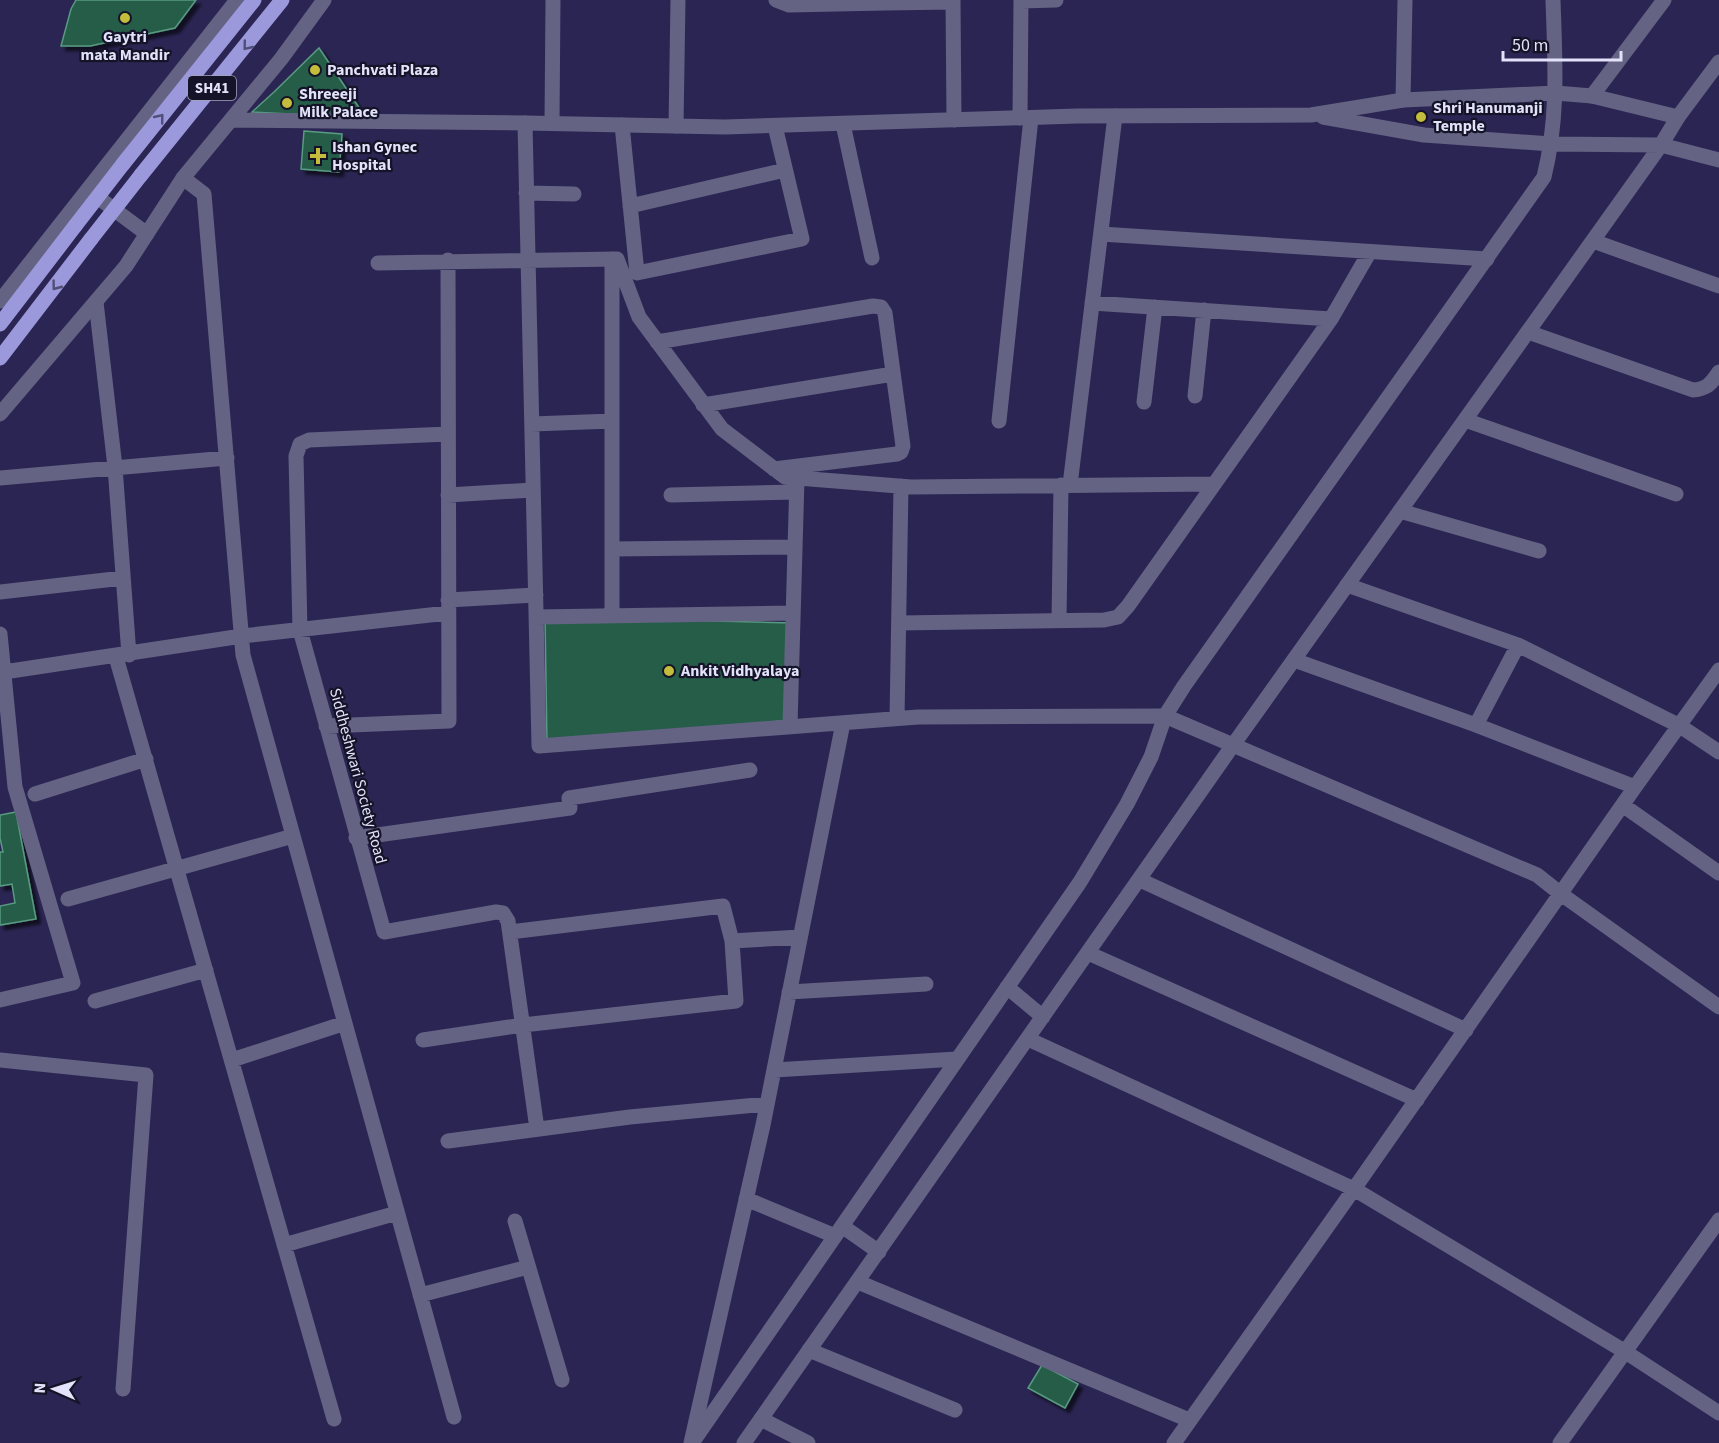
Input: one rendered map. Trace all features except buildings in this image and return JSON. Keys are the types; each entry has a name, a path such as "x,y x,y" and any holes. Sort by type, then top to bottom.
{"main road":[{"name":"SH41","path":"0,324 123,164 254,0"},
{"name":"SH41","path":"0,358 141,175 282,0"}],"street":[{"path":"0,301 237,0"},
{"path":"0,414 126,266 183,178 281,59 324,0"},
{"path":"552,123 553,0"},
{"path":"676,126 678,0"},
{"path":"776,0 789,5 953,1 954,120"},
{"path":"999,421 1026,118 1021,0 1056,0"},
{"path":"1403,100 1405,0"},
{"path":"692,1443 1080,882 1151,757 1166,716 1184,686 1545,177 1556,93 1553,0"},
{"path":"1592,96 1664,0"},
{"path":"744,1443 1233,745 1719,62"},
{"path":"231,120 775,126 1115,116 1311,115 1403,100 1556,93 1592,96 1678,117"},
{"path":"1311,115 1424,135 1551,144 1661,145 1719,160"},
{"path":"1059,621 1066,485 1092,303 1115,116"},
{"path":"525,123 539,746 897,718 1166,716 1538,875 1719,1007"},
{"path":"843,124 872,258"},
{"path":"622,125 637,273 802,239 775,126"},
{"path":"630,206 785,170"},
{"path":"183,178 204,194 243,655 454,1417"},
{"path":"88,190 147,234"},
{"path":"526,193 574,194"},
{"path":"1101,234 1487,260"},
{"path":"1593,241 1719,286"},
{"path":"899,623 1104,620 1118,617 1331,319 1369,253"},
{"path":"612,259 612,616"},
{"path":"378,263 448,260 617,259 639,317 722,429 796,485"},
{"path":"326,726 449,721 448,260"},
{"path":"96,302 115,467 123,578 123,656 146,759 334,1419"},
{"path":"1092,303 1331,319"},
{"path":"657,342 873,306 881,307 885,313 903,446 901,452 774,469"},
{"path":"1144,402 1155,307"},
{"path":"1195,396 1204,310"},
{"path":"1528,332 1693,390 1704,389 1711,385 1719,372"},
{"path":"703,405 893,374"},
{"path":"1465,420 1676,494"},
{"path":"532,424 612,421"},
{"name":"Siddheshwari Society Road","path":"448,434 309,440 300,444 296,456 300,630 384,932 496,912 503,913 508,921 510,932"},
{"path":"0,478 227,458"},
{"path":"671,495 796,485 1213,484"},
{"path":"790,726 796,485"},
{"path":"897,718 901,486"},
{"path":"448,495 533,490"},
{"path":"1400,511 1539,552"},
{"path":"612,549 795,547"},
{"path":"0,592 123,578"},
{"path":"1347,585 1518,645 1680,726 1719,752"},
{"path":"4,672 536,595"},
{"path":"536,617 793,613"},
{"path":"0,634 15,786 73,983 0,1000"},
{"path":"1476,725 1518,645"},
{"path":"1294,660 1476,725 1635,787"},
{"path":"1174,1443 1719,670"},
{"path":"692,1443 767,1104 843,723"},
{"path":"35,794 146,759"},
{"path":"356,838 570,808 569,798 750,770"},
{"path":"1624,806 1719,873"},
{"path":"69,900 293,836"},
{"path":"1140,880 1466,1030"},
{"path":"423,1040 523,1025 736,1001 732,941 723,906 510,932 523,1025 537,1129"},
{"path":"732,941 800,937"},
{"path":"1088,953 1417,1100"},
{"path":"95,1000 206,970"},
{"path":"789,992 926,984"},
{"path":"1007,987 1043,1017"},
{"path":"231,1060 345,1023"},
{"path":"1028,1039 1354,1189 1624,1352 1719,1413"},
{"path":"774,1070 957,1059"},
{"path":"0,1060 146,1075 123,1389"},
{"path":"448,1141 630,1117 767,1104"},
{"path":"746,1199 839,1231 879,1252"},
{"path":"284,1245 397,1213"},
{"path":"1560,1443 1719,1220"},
{"path":"515,1221 562,1380"},
{"path":"420,1295 528,1267"},
{"path":"858,1282 1189,1420"},
{"path":"809,1350 954,1410"},
{"path":"761,1419 808,1443"}],"place":[{"name":"Gaytri mata Mandir","path":"125,18"},
{"name":"Panchvati Plaza","path":"315,70"},
{"name":"Shreeeji Milk Palace","path":"287,103"},
{"name":"Shri Hanumanji Temple","path":"1421,117"},
{"name":"Ishan Gynec Hospital","path":"318,156"},
{"name":"Ankit Vidhyalaya","path":"669,671"}]}
